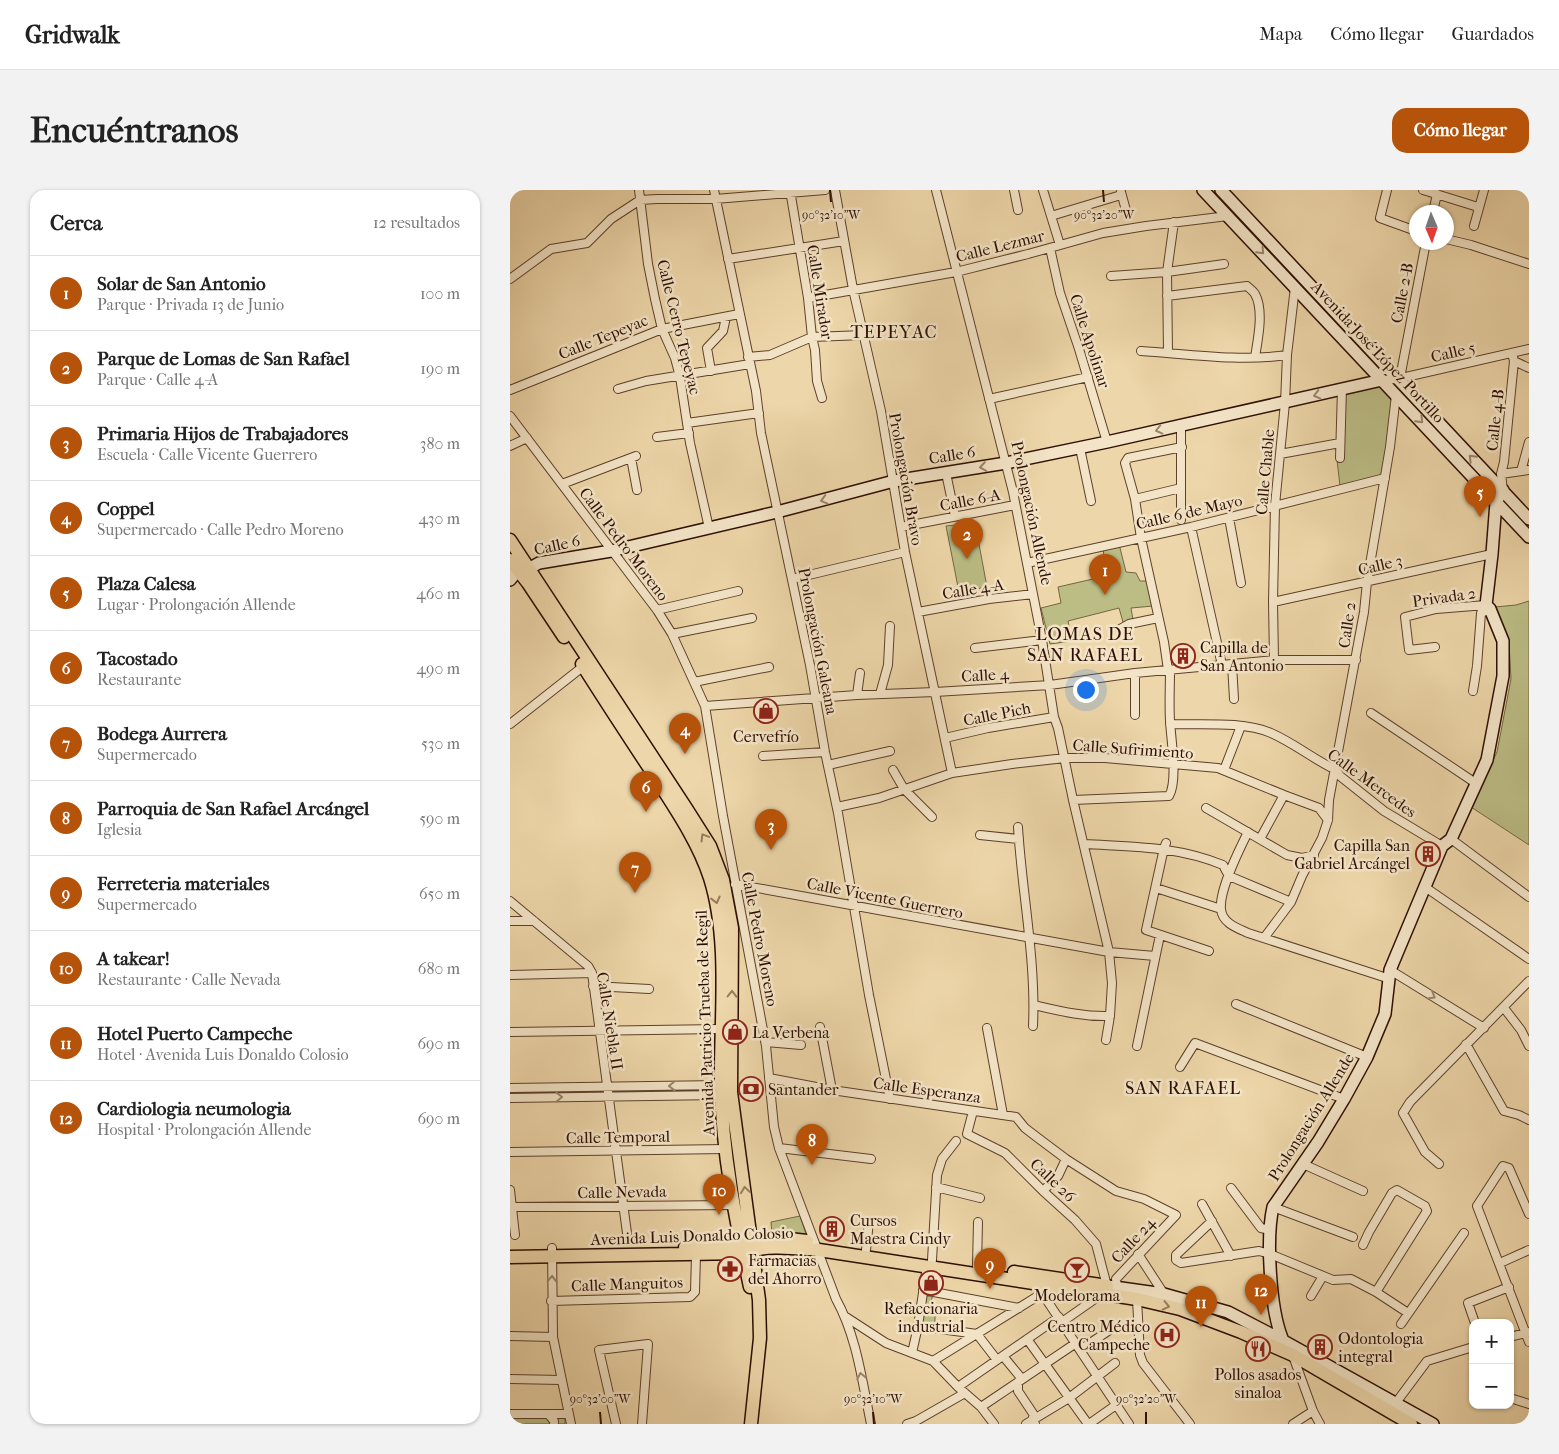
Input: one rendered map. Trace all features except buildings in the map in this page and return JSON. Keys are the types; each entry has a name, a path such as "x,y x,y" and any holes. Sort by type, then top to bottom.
{"main road":[{"name":"Avenida Patricio Trueba de Regil","path":"513,544 530,568 586,664 674,806 697,847 710,876 720,916 721,1090 726,1149 734,1205 747,1246"},
{"path":"511,571 518,558 513,544"},
{"path":"511,571 530,568"},
{"path":"528,583 526,572 530,568"},
{"name":"Avenida Patricio Trueba de Regil","path":"511,571 528,583 686,808 710,846 725,888 739,938 731,1092 747,1246"},
{"path":"510,1249 552,1252 693,1246 747,1246"},
{"path":"743,1424 752,1334 752,1295 747,1246"},
{"path":"747,1246 759,1300 760,1338 751,1424"},
{"name":"Avenida Luis Donaldo Colosio","path":"510,1256 552,1252 696,1254 747,1246 817,1246 989,1272 1047,1290 1109,1289 1137,1299 1180,1309 1293,1355 1412,1424"},
{"path":"817,1246 866,1250 930,1263 977,1266 989,1272 1109,1289"}],"street":[{"name":"Calle Cerro Tepeyac","path":"638,190 648,264 662,329 675,358 680,377 687,423 709,528"},
{"name":"Prolongación Galeana","path":"714,190 749,361 777,512 816,698 837,807 868,995 890,1098"},
{"path":"510,279 550,249 587,243 611,219 640,200 657,198 715,199 790,191 825,190"},
{"name":"Prolongación Bravo","path":"835,190 853,289 894,481 905,552 952,772"},
{"name":"Prolongación Allende","path":"936,190 1006,463 1042,640 1054,717 1109,952 1112,983 1106,1040"},
{"path":"1014,190 1018,210"},
{"path":"1043,190 1060,245"},
{"name":"Avenida José López Portillo","path":"1203,190 1529,537"},
{"name":"Avenida José López Portillo","path":"1221,190 1529,519"},
{"path":"1387,190 1380,218 1409,228"},
{"path":"1423,190 1478,207"},
{"path":"1474,226 1484,190"},
{"name":"Calle Mirador","path":"790,191 808,298 817,381 822,398"},
{"path":"1051,216 1121,192 1126,214"},
{"path":"1435,205 1437,194"},
{"name":"Calle Lezmar","path":"808,298 956,272 1103,233 1228,216"},
{"path":"1240,229 1250,221"},
{"path":"1168,353 1167,272 1174,222"},
{"path":"728,259 844,241"},
{"path":"1454,241 1529,264"},
{"name":"Calle Apolinar","path":"1050,248 1060,293 1088,376 1107,442"},
{"name":"Calle 2-B","path":"1398,379 1424,250"},
{"path":"1111,276 1167,272 1224,264"},
{"path":"1167,296 1247,286 1255,295 1259,312 1259,331 1255,357"},
{"name":"Calle Chable","path":"1274,660 1275,505 1295,288"},
{"name":"Calle Tepeyac","path":"510,390 662,329 739,314"},
{"path":"711,371 707,348 724,331 726,316"},
{"path":"618,389 646,382 711,371 749,361 770,355 812,337 864,335"},
{"name":"Calle 5","path":"1382,380 1398,379 1513,357 1529,349"},
{"path":"1141,351 1255,357 1288,355"},
{"path":"1513,357 1529,368"},
{"name":"Calle 4-B","path":"1502,490 1501,474 1504,462 1513,357"},
{"path":"989,399 1088,376"},
{"name":"Calle 6","path":"530,568 545,562 611,551 777,512 894,481 1006,463 1080,448 1382,380"},
{"path":"1340,458 1342,388"},
{"name":"Calle 2","path":"1264,938 1291,902 1302,876 1314,855 1328,820 1329,800 1364,612 1396,395"},
{"path":"687,423 759,413"},
{"name":"Calle Pedro Moreno","path":"510,416 657,610 672,634 705,706 735,884 739,938 766,1042 774,1127 779,1148 836,1299 846,1317 854,1340 871,1424"},
{"path":"1181,424 1182,520"},
{"path":"658,437 689,433"},
{"path":"510,446 527,438"},
{"path":"1501,474 1525,470 1529,442"},
{"path":"1280,454 1340,443"},
{"path":"1073,800 1169,796 1172,791 1173,765 1169,670 1141,538 1135,499 1125,463 1128,458 1182,446"},
{"path":"1080,448 1091,501"},
{"path":"562,484 634,457 637,490"},
{"path":"946,473 955,516"},
{"name":"Calle 6 de Mayo","path":"1027,563 1229,518 1385,478"},
{"path":"1135,499 1181,488"},
{"name":"Prolongación Allende","path":"1282,1340 1273,1307 1270,1219 1273,1207 1344,1099 1367,1056 1385,1014 1390,975 1425,887 1442,846 1451,839 1487,760 1503,676 1503,641 1488,607 1496,502 1502,490"},
{"name":"Calle 6-A","path":"901,527 1015,505"},
{"path":"1229,518 1241,583"},
{"path":"1191,527 1222,665"},
{"path":"792,579 905,552"},
{"name":"Calle 3","path":"1273,602 1492,554"},
{"path":"657,610 738,591"},
{"name":"Calle 4-A","path":"918,612 989,599 1033,594"},
{"path":"1473,691 1477,666 1480,613 1488,607"},
{"name":"Privada 2","path":"1435,647 1409,650 1405,616 1436,609 1488,607"},
{"path":"672,634 752,618"},
{"path":"1120,630 1129,624 1158,618"},
{"path":"880,694 888,665 890,626"},
{"path":"975,648 1042,640"},
{"name":"Calle 4","path":"705,706 857,694 935,692 1050,685 1135,673 1274,660 1356,660"},
{"path":"510,724 586,664"},
{"path":"1232,664 1234,699"},
{"path":"694,682 769,667"},
{"path":"857,694 860,673"},
{"path":"1135,673 1135,715"},
{"path":"1371,713 1477,784"},
{"name":"Calle Pich","path":"945,738 988,728 1054,717"},
{"name":"Calle Mercedes","path":"1170,724 1241,726 1270,732 1336,770 1340,776 1384,811 1442,846"},
{"path":"1224,770 1241,726"},
{"path":"828,766 890,751"},
{"path":"763,756 825,752"},
{"name":"Calle Sufrimiento","path":"837,807 879,798 952,772 1065,758 1105,758 1218,768 1319,808 1328,820"},
{"path":"893,770 904,789 932,817"},
{"path":"1260,839 1284,795"},
{"path":"1206,808 1287,855 1302,858 1314,855"},
{"path":"1018,827 1030,938 1034,1005 1033,1026"},
{"path":"1248,832 1238,851 1220,902 1221,913 1230,925 1264,938 1390,975 1484,1028"},
{"path":"980,834 1019,839"},
{"path":"1451,839 1529,897"},
{"path":"1084,844 1165,846 1201,856 1223,864 1229,876 1291,902"},
{"path":"1165,846 1146,930 1209,951"},
{"name":"Calle Vicente Guerrero","path":"735,884 1109,952 1155,956"},
{"path":"1425,887 1529,959"},
{"path":"1156,888 1221,909"},
{"name":"Calle Niebla II","path":"510,900 588,966 592,973 627,1233"},
{"path":"510,921 534,921"},
{"path":"1137,1046 1160,935"},
{"path":"510,975 592,973"},
{"path":"1439,1164 1425,1152 1403,1113 1410,1102 1529,981"},
{"path":"593,986 649,988"},
{"path":"1236,1004 1367,1056"},
{"path":"1034,1005 1079,1015 1093,1017 1110,1016"},
{"path":"1504,1008 1521,1030 1529,1046"},
{"path":"1521,1030 1529,1024"},
{"path":"820,1027 832,1090"},
{"path":"987,1028 1003,1115"},
{"path":"510,1032 721,1029"},
{"path":"766,1042 801,1045"},
{"path":"1180,1066 1195,1043 1344,1099"},
{"path":"1466,1044 1504,1111 1529,1120"},
{"name":"Calle Esperanza","path":"769,1078 832,1090 1016,1117 1025,1128 1066,1159 1116,1191 1144,1200 1176,1215"},
{"path":"510,1088 607,1092"},
{"path":"510,1098 607,1092 721,1090"},
{"name":"Calle 26","path":"974,1110 967,1134 1006,1153 1075,1220 1096,1244 1109,1289"},
{"path":"912,1353 923,1290 930,1263 937,1175 942,1160 956,1141"},
{"path":"779,1148 871,1159"},
{"name":"Calle Temporal","path":"510,1152 726,1149"},
{"path":"1043,1191 1058,1176 1066,1159"},
{"path":"1303,1164 1363,1191"},
{"path":"1529,1214 1508,1168 1503,1166 1477,1206 1528,1333 1529,1342"},
{"path":"936,1187 980,1198"},
{"path":"1230,1188 1261,1228 1270,1230"},
{"path":"510,1190 515,1235"},
{"path":"1363,1245 1392,1193 1397,1190 1425,1206 1427,1211 1376,1292"},
{"path":"1202,1204 1231,1256"},
{"name":"Calle Nevada","path":"511,1207 734,1205"},
{"path":"1273,1207 1352,1237"},
{"name":"Calle 24","path":"1109,1289 1138,1254 1176,1215"},
{"path":"866,1250 869,1221"},
{"path":"1212,1221 1176,1255 1176,1260 1181,1263 1259,1252 1270,1254 1333,1280 1351,1279 1376,1292 1408,1313"},
{"path":"977,1266 978,1222"},
{"path":"1401,1324 1464,1233"},
{"path":"1500,1263 1529,1250"},
{"path":"552,1252 551,1300 553,1337 571,1424"},
{"name":"Calle Manguitos","path":"551,1300 690,1297 695,1292 696,1254"},
{"path":"1138,1254 1164,1294"},
{"path":"1311,1296 1323,1276"},
{"path":"1474,1319 1468,1303 1509,1287"},
{"path":"958,1387 1027,1339 1109,1289 1164,1294 1228,1312 1433,1424"},
{"path":"923,1290 1018,1308"},
{"path":"933,1361 1047,1290 1061,1320 1129,1424"},
{"path":"1137,1299 1140,1355 1143,1363 1190,1424"},
{"path":"846,1317 886,1343 933,1361 981,1407 994,1424"},
{"path":"918,1326 977,1334 1020,1381"},
{"path":"981,1407 1044,1364 1112,1329"},
{"path":"1514,1336 1528,1333"},
{"path":"510,1336 553,1337"},
{"path":"1027,1339 1089,1424 1116,1405"},
{"path":"1282,1340 1293,1355 1313,1411 1320,1424"},
{"path":"616,1424 599,1350 648,1344 642,1424"},
{"path":"1396,1404 1427,1361 1469,1348"},
{"path":"1031,1423 1069,1398 1115,1363"},
{"path":"510,1379 561,1380"},
{"path":"1020,1381 1018,1391 1034,1415 1031,1423"},
{"path":"907,1424 916,1421 965,1393"},
{"path":"1514,1399 1529,1404"},
{"path":"1293,1424 1313,1411"},
{"path":"510,1414 569,1414"},
{"path":"549,1415 554,1420 554,1424"}],"green space":[{"path":"1382,380 1396,395 1383,476 1340,486 1337,460 1342,389"},
{"path":"975,523 987,587 959,592 946,526"},
{"path":"1119,544 1126,572 1136,573 1140,581 1148,581 1153,606 1131,608 1133,620 1123,622 1119,608 1068,621 1072,641 1050,644 1041,608 1061,603 1058,587 1106,576 1103,548"},
{"path":"1529,601 1529,845 1471,807 1497,752 1511,679 1509,643 1495,607 1516,605"},
{"path":"800,1216 807,1237 772,1235 771,1222"},
{"path":"924,1292 933,1293 929,1312 935,1313 935,1327 920,1326"},
{"path":"510,1414 565,1414 565,1424 510,1424"}],"place":[{"name":"Plaza Calesa","path":"1480,517"},
{"name":"Parque de Lomas de San Rafael","path":"967,559"},
{"name":"Solar de San Antonio","path":"1105,595"},
{"name":"Capilla de San Antonio","path":"1183,656"},
{"name":"Cervefrío","path":"766,711"},
{"name":"Coppel","path":"685,754"},
{"name":"Tacostado","path":"646,812"},
{"name":"Primaria Hijos de Trabajadores","path":"771,850"},
{"name":"Capilla San Gabriel Arcángel","path":"1428,854"},
{"name":"Bodega Aurrera","path":"635,893"},
{"name":"La Verbena","path":"735,1032"},
{"name":"Santander","path":"751,1089"},
{"name":"Parroquia de San Rafael Arcángel","path":"812,1165"},
{"name":"A takear!","path":"719,1215"},
{"name":"Cursos Maestra Cindy","path":"832,1229"},
{"name":"Farmacias del Ahorro","path":"730,1269"},
{"name":"Modelorama","path":"1077,1270"},
{"name":"Refaccionaria industrial","path":"931,1283"},
{"name":"Ferreteria materiales","path":"990,1289"},
{"name":"Cardiologia neumologia","path":"1261,1315"},
{"name":"Hotel Puerto Campeche","path":"1201,1327"},
{"name":"Centro Médico Campeche","path":"1167,1335"},
{"name":"Odontologia integral","path":"1320,1347"},
{"name":"Pollos asados sinaloa","path":"1258,1349"}],"district":[{"name":"TEPEYAC","path":"894,332"},
{"name":"LOMAS DE SAN RAFAEL","path":"1085,644"},
{"name":"SAN RAFAEL","path":"1183,1088"}]}
